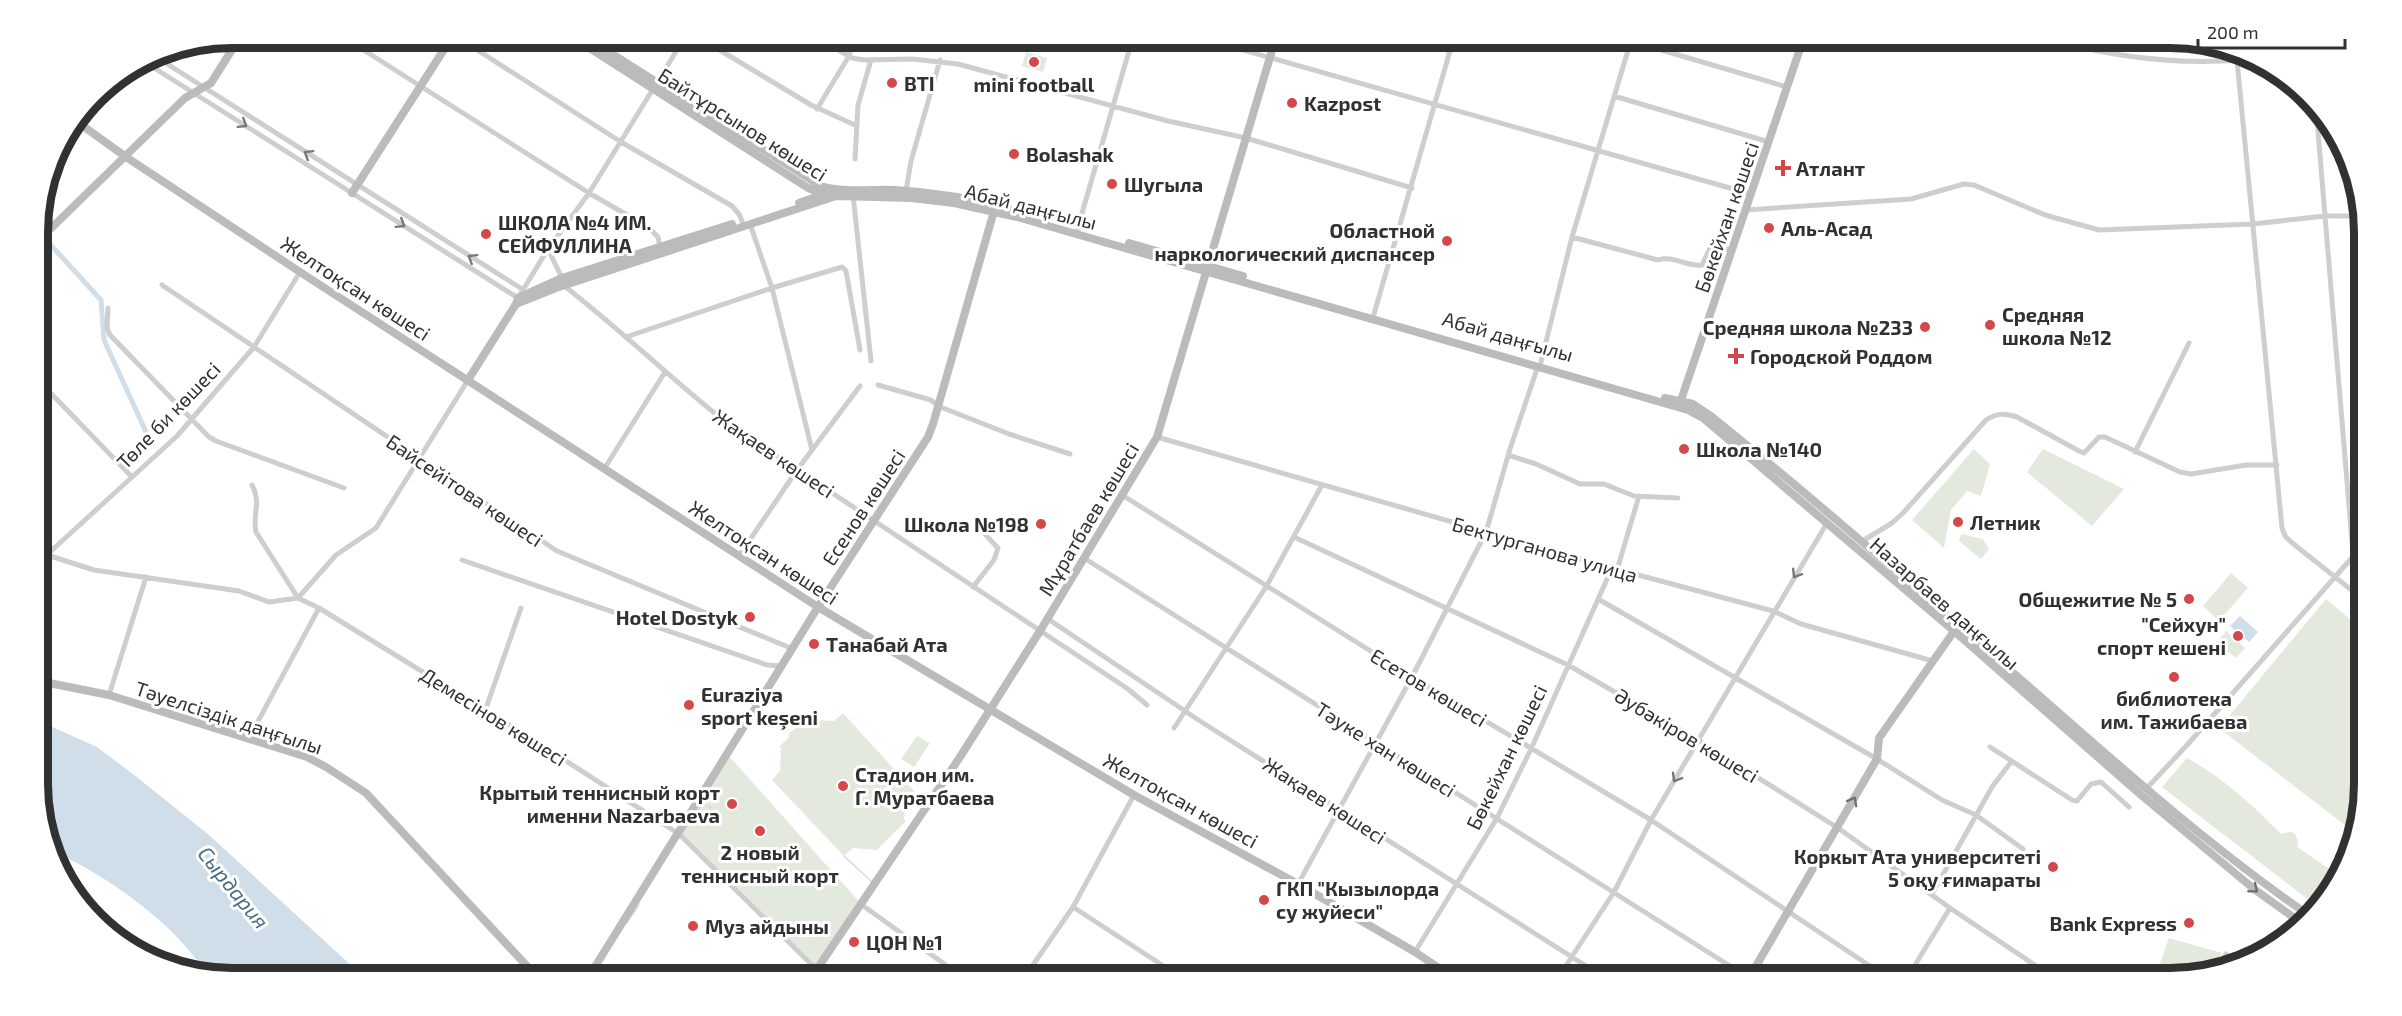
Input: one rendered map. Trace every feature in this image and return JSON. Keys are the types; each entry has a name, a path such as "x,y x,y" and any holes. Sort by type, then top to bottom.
{"street":[{"path":"48,232 185,98 211,82 233,48"},
{"path":"360,48 589,193 648,227 658,237 660,247"},
{"path":"354,189 445,48"},
{"path":"473,48 621,142 732,206 746,222 772,288 812,450"},
{"name":"Байтұрсынов көшесі","path":"590,48 816,183 837,193"},
{"name":"Байтұрсынов көшесі","path":"600,48 798,181 823,194"},
{"path":"48,555 94,570 239,591 269,602 298,598 336,555 373,532 548,249 589,193 679,48"},
{"path":"716,48 817,109 855,125"},
{"path":"834,48 849,56 871,60 940,60 1168,122 1246,138 1412,188"},
{"path":"817,109 849,56 851,48"},
{"path":"1076,231 1130,48"},
{"path":"1234,48 1751,194"},
{"name":"Мұратбаев көшесі","path":"819,968 1040,631 1157,437 1273,48"},
{"path":"1440,48 1450,51"},
{"path":"1374,314 1451,48"},
{"path":"1298,884 1412,677 1486,532 1508,455 1539,364 1572,237 1628,48"},
{"path":"1660,48 1787,87"},
{"name":"Бөкейхан көшесі","path":"1679,404 1801,48"},
{"path":"2076,48 2176,62 2235,60"},
{"path":"855,159 855,125 858,105 871,60"},
{"path":"910,194 911,161 940,60"},
{"path":"2237,61 2282,528 2285,536 2354,592"},
{"path":"162,62 519,297"},
{"path":"151,67 354,189 519,297"},
{"path":"1614,96 1769,142"},
{"path":"2144,792 2353,554 2317,122"},
{"name":"Желтоқсан көшесі","path":"82,126 300,272 818,607 1134,795 1298,884 1439,968"},
{"path":"798,181 807,193 800,202"},
{"path":"1746,210 1911,199 1964,184 1974,185 2045,214 2099,230 2253,224 2325,216 2353,216"},
{"name":"Абай даңғылы","path":"562,282 837,193 910,194"},
{"name":"Абай даңғылы","path":"519,297 660,247 746,222 823,194 910,194 994,208 1539,364"},
{"path":"853,195 871,361"},
{"name":"Есенов көшесі","path":"594,968 818,607 928,436 994,208"},
{"path":"1572,237 1658,260 1666,258 1695,266 1702,265 1712,244 1732,250"},
{"path":"548,249 562,282"},
{"path":"627,337 772,288 844,268 860,350"},
{"name":"Абай даңғылы","path":"1208,269 1374,314 1539,364"},
{"name":"Төле би көшесі","path":"48,554 177,436 254,347 300,272"},
{"name":"Жақаев көшесі","path":"562,282 728,424 1128,689 1147,705"},
{"name":"Байсейітова көшесі","path":"162,285 557,551 793,649"},
{"path":"108,308 107,328 111,335 216,441 344,488"},
{"path":"2135,452 2189,344"},
{"name":"Назарбаев даңғылы","path":"1539,364 1679,404 1704,418 1956,628 2254,889 2295,918"},
{"path":"604,469 665,372"},
{"path":"878,385 931,400 938,406 1009,434 1070,454"},
{"path":"739,556 797,470 860,386"},
{"path":"48,390 132,477"},
{"path":"1861,542 1892,523 1903,513 1986,420 1996,414 2017,417 2084,453 2099,437 2105,437 2180,472 2191,474 2246,465 2277,465"},
{"name":"Бектурганова улица","path":"1157,437 1614,569 1773,611 1801,624 1933,661"},
{"path":"1508,455 1536,464 1580,484 1604,484 1640,496 1678,498"},
{"path":"252,485 258,496 254,524 256,532 298,598"},
{"path":"1174,728 1266,586 1322,485"},
{"name":"Есетов көшесі","path":"1122,495 1412,677 1651,820 1873,968"},
{"name":"Бөкейхан көшесі","path":"1415,952 1497,818 1614,569 1640,496"},
{"path":"1564,968 1614,892 1651,820 1829,520"},
{"name":"Назарбаев даңғылы","path":"1829,520 1861,542 1956,628"},
{"path":"973,587 994,560 998,548 980,529"},
{"name":"Әубәкіров көшесі","path":"1294,537 1568,665 1698,740 1838,828 2039,968"},
{"name":"Тәуке хан көшесі","path":"1084,558 1733,968"},
{"path":"462,560 767,665 783,666"},
{"path":"109,695 146,577"},
{"name":"Демесінов көшесі","path":"298,598 320,608 679,834 811,964 819,968"},
{"path":"1598,599 1877,759 1942,800 1976,815 2023,849"},
{"path":"249,738 320,608"},
{"path":"484,711 521,608"},
{"name":"Жақаев көшесі","path":"1048,618 1185,710 1589,968"},
{"path":"1755,968 1877,759 1876,748 1879,738 1956,628"},
{"name":"Тәуелсіздік даңғылы","path":"48,683 109,695 249,738 306,757 326,767 366,793 529,968"},
{"path":"1990,747 2072,800 2077,801 2091,784 2101,782 2129,807"},
{"path":"1932,894 1976,815 2011,762"},
{"name":"Назарбаев даңғылы","path":"2144,792 2226,856 2303,911"},
{"path":"1031,968 1073,907 1134,795"},
{"path":"862,905 950,968"},
{"path":"1073,907 1167,968"},
{"path":"1913,968 1950,908"},
{"path":"2223,960 2226,954"}],"shaded area":[{"name":"mini football","path":"1026,52 1047,58 1043,72 1022,66"},
{"path":"1974,449 1990,464 1981,496 1967,491 1951,510 1944,548 1912,520"},
{"path":"2043,449 2124,489 2092,526 2027,472"},
{"path":"1961,534 1983,539 1989,549 1981,559 1959,541"},
{"path":"2231,573 2248,588 2219,621 2203,606"},
{"path":"2326,599 2354,623 2354,796 2349,828 2219,728"},
{"path":"2226,631 2245,648 2236,658 2217,642"},
{"name":"Стадион им. Г. Муратбаева","path":"843,713 914,791 906,799 904,819 906,821 877,850 853,848 844,856 772,780 780,771 781,748 779,747 789,737 789,733 811,718 834,721"},
{"path":"917,736 930,743 914,767 901,759"},
{"path":"728,755 862,905 819,968 679,833"},
{"path":"2187,758 2213,774 2237,793 2281,834 2294,833 2298,840 2297,847 2332,870 2329,876 2311,902 2162,787"},
{"path":"2169,938 2222,953 2218,961 2206,964 2182,968 2158,968"}],"water":[{"path":"2240,616 2258,632 2249,642 2230,626"},
{"name":"Сырдария","path":"48,725 97,747 138,778 209,835 354,968 232,968 200,965 159,920 119,889 63,856 54,832 48,784"}],"waterway":[{"path":"48,242 101,300 104,340 152,445"},
{"path":"690,824 702,804 712,808"},
{"path":"684,832 687,828"},
{"path":"844,856 872,882"},
{"path":"626,924 639,905"}],"place":[{"name":"mini football","path":"1034,62"},
{"name":"BTI","path":"892,83"},
{"name":"Kazpost","path":"1292,103"},
{"name":"Bolashak","path":"1014,154"},
{"name":"Атлант","path":"1783,168"},
{"name":"Шугыла","path":"1112,184"},
{"name":"Аль-Асад","path":"1769,228"},
{"name":"ШКОЛА №4 ИМ. СЕЙФУЛЛИНА","path":"486,234"},
{"name":"Областной наркологический диспансер","path":"1447,241"},
{"name":"Средняя школа №12","path":"1990,325"},
{"name":"Средняя школа №233","path":"1925,327"},
{"name":"Городской Роддом","path":"1736,356"},
{"name":"Школа №140","path":"1684,449"},
{"name":"Летник","path":"1958,522"},
{"name":"Школа №198","path":"1041,524"},
{"name":"Общежитие № 5","path":"2189,599"},
{"name":"Hotel Dostyk","path":"750,617"},
{"name":"\"Сейхун\" спорт кешені","path":"2238,636"},
{"name":"Танабай Ата","path":"814,644"},
{"name":"библиотека им. Тажибаева","path":"2174,677"},
{"name":"Euraziya sport keşeni","path":"689,705"},
{"name":"Стадион им. Г. Муратбаева","path":"843,786"},
{"name":"Крытый теннисный корт именни Nazarbaeva","path":"732,804"},
{"name":"2 новый теннисный корт","path":"760,831"},
{"name":"Коркыт Ата университеті 5 оқу ғимараты","path":"2053,867"},
{"name":"ГКП \"Кызылорда су жуйеси\"","path":"1264,900"},
{"name":"Bank Express","path":"2189,923"},
{"name":"Муз айдыны","path":"693,926"},
{"name":"ЦОН №1","path":"854,942"}]}
